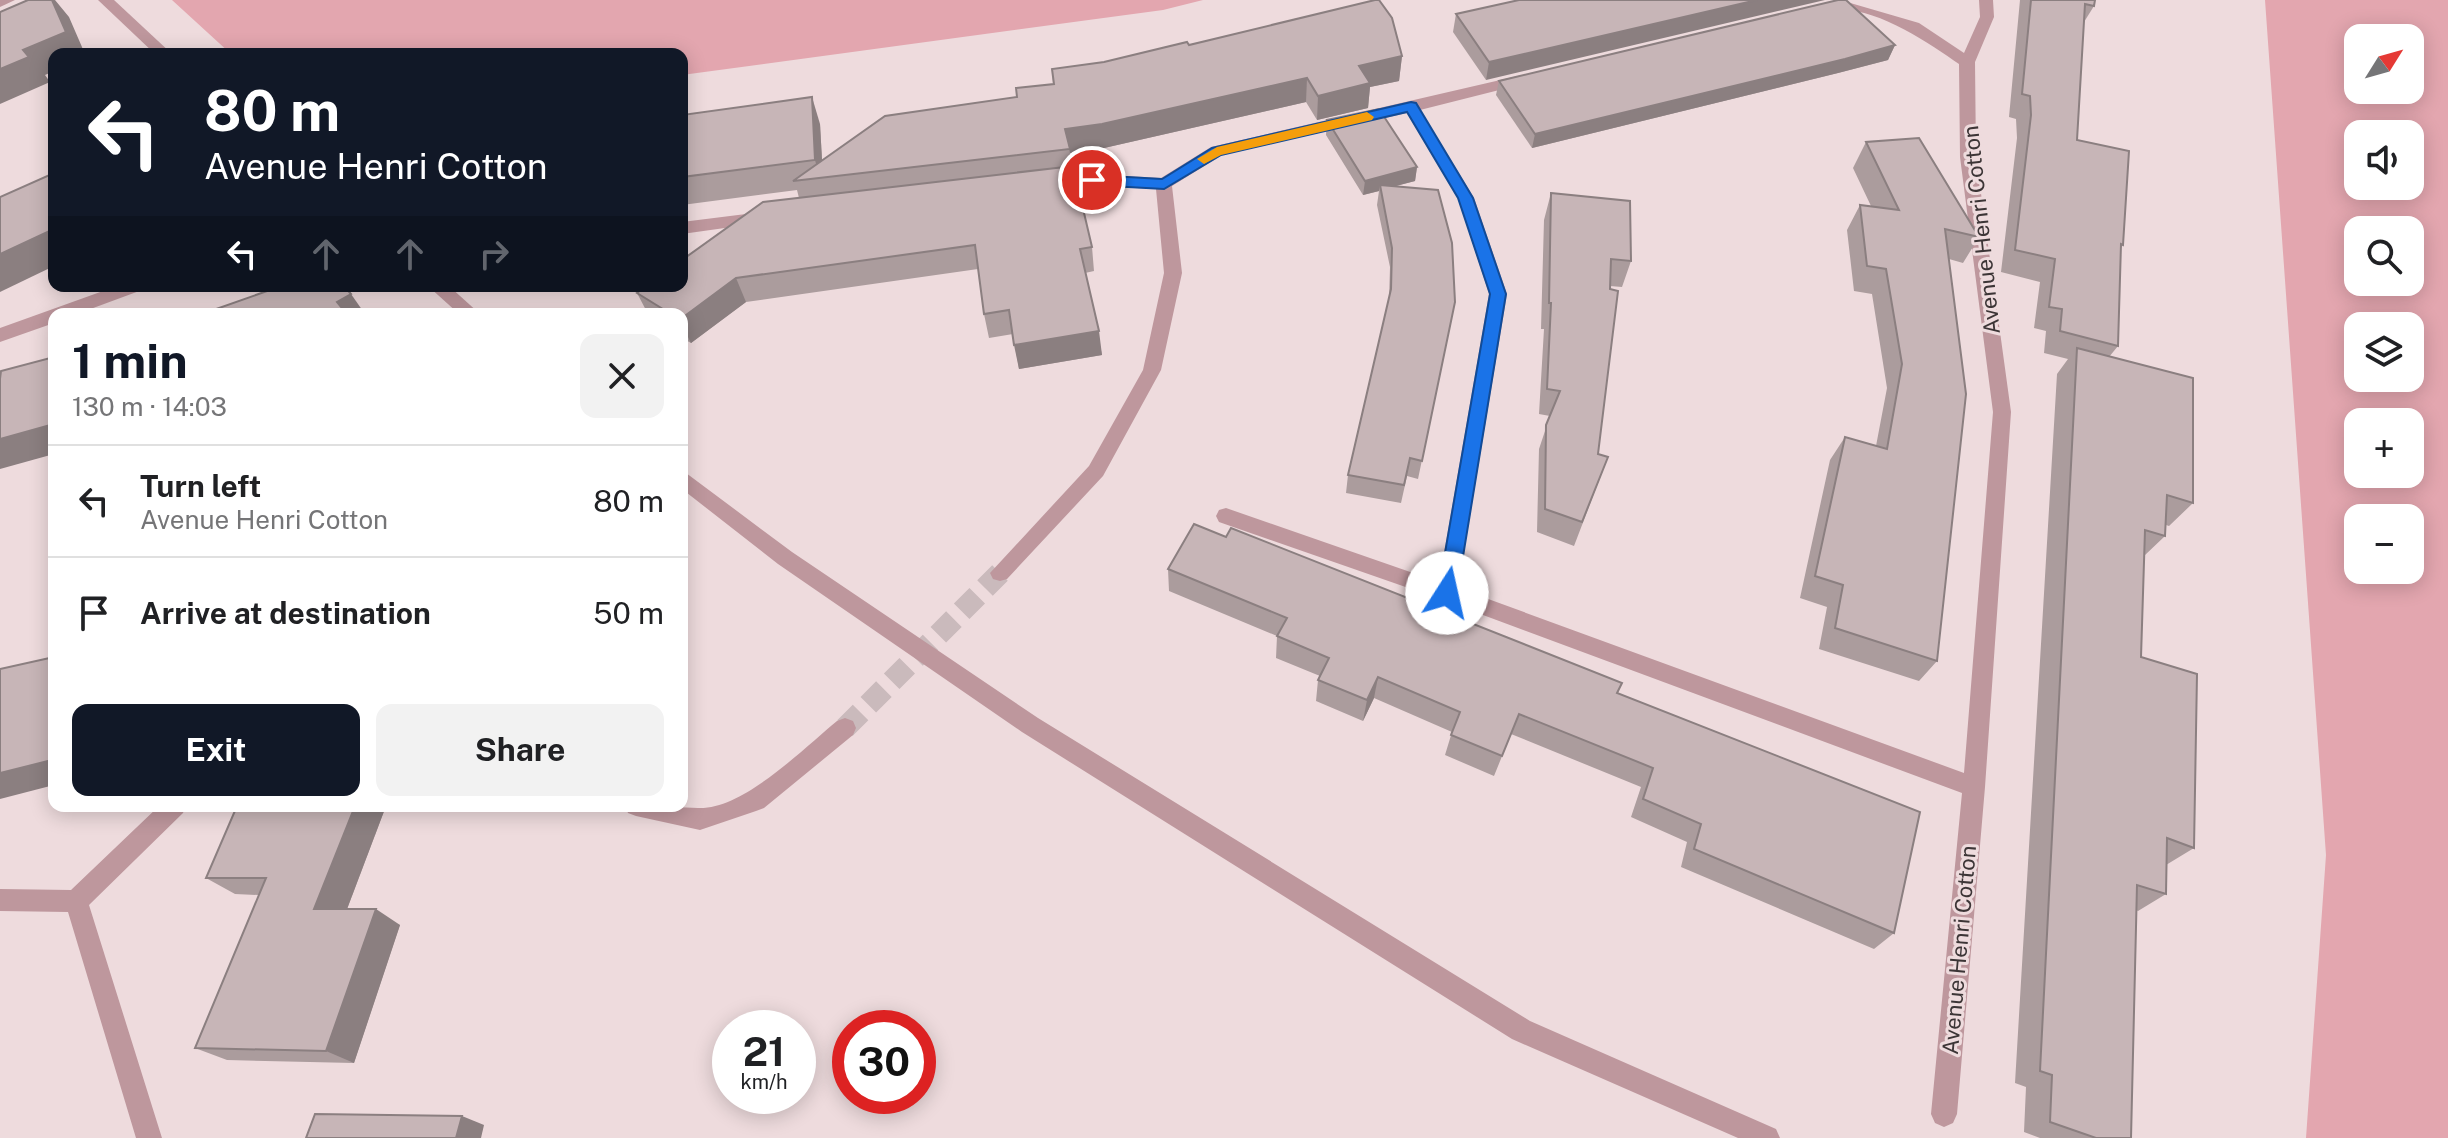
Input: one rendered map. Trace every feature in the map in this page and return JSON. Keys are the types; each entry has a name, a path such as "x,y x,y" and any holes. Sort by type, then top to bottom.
{"street":[{"path":"0,3 8,0"},
{"path":"105,0 157,48"},
{"path":"1811,11 1848,2 1914,26 1967,62 1987,17 1986,0"},
{"name":"Avenue Henri Cotton","path":"1944,1114 1974,787 2002,412 1968,157 1967,62"},
{"path":"1029,187 1092,180 1164,184 1217,151 1534,77"},
{"path":"1411,107 1466,198 1498,294 1447,593"},
{"path":"1000,573 1096,471 1152,370 1173,273 1164,184"},
{"path":"688,227 777,217"},
{"path":"75,308 119,292"},
{"path":"444,292 464,308"},
{"path":"0,335 48,318"},
{"path":"688,483 785,558 1030,725 1521,1030 1767,1138"},
{"path":"1226,516 1447,593 1974,787"},
{"path":"666,812 700,819 756,801 845,728"},
{"path":"0,900 76,901 169,812"},
{"path":"76,901 149,1138"}],"shaded area":[{"path":"172,0 1203,0 1163,10 688,74 688,48 224,48"},
{"path":"2265,0 2448,0 2448,1138 2306,1138 2326,855"}],"building":[{"path":"28,0 52,0 66,32 23,50 29,57 0,69 0,12"},
{"path":"1379,0 1392,18 1402,56 1359,66 1370,83 1318,96 1307,78 1102,124 1065,129 1070,149 793,181 885,116 1017,97 1016,88 1054,84 1052,69 1104,62 1187,42 1189,45"},
{"path":"1519,0 1757,0 1489,62 1456,14"},
{"path":"1846,0 1895,45 1535,134 1499,81"},
{"path":"2031,0 2095,0 2094,6 2085,4 2077,140 2129,151 2121,244 2118,346 2060,331 2062,309 2049,307 2055,259 2015,250 2031,115 2030,96 2022,94"},
{"path":"812,97 815,160 688,176 688,114"},
{"path":"1379,109 1417,167 1365,181 1327,120"},
{"path":"1919,138 1979,237 1945,229 1966,394 1937,661 1835,628 1843,585 1815,576 1845,437 1887,449 1902,364 1886,269 1867,266 1860,205 1899,210 1866,142"},
{"path":"1073,166 1092,247 1080,249 1099,331 1014,345 1009,310 984,314 975,245 736,278 688,314 688,308 661,308 637,293 688,292 688,256 763,202"},
{"path":"48,176 48,232 0,254 0,197"},
{"path":"1380,185 1438,190 1452,243 1455,302 1422,461 1410,458 1404,485 1348,475 1391,289 1392,248"},
{"path":"1551,193 1630,201 1631,261 1611,259 1610,289 1618,291 1598,454 1608,457 1582,522 1545,509 1546,425 1560,391 1547,389"},
{"path":"264,292 351,294 337,302 342,308 219,308"},
{"path":"2077,348 2193,378 2193,503 2167,495 2165,536 2145,530 2141,657 2197,674 2194,848 2167,838 2166,894 2137,885 2131,1138 2096,1138 2050,1122 2052,1075 2040,1071"},
{"path":"48,359 48,426 0,439 1,371"},
{"path":"1194,524 1226,537 1231,528 1622,683 1617,693 1920,812 1894,933 1694,849 1701,824 1643,799 1653,768 1519,714 1502,756 1451,735 1460,712 1378,677 1367,700 1318,680 1329,658 1277,636 1287,618 1168,569"},
{"path":"48,658 48,761 0,773 0,669"},
{"path":"234,812 353,812 314,909 376,909 326,1051 195,1048 266,878 206,878"},
{"path":"315,1114 462,1116 456,1138 306,1138"}],"tunnel":[{"path":"845,728 1000,573"}],"slow traffic":[{"path":"1204,159 1217,151 1367,117"}],"route":[{"path":"1092,180 1164,184 1217,151 1411,107 1466,198 1498,294 1447,593"}]}
